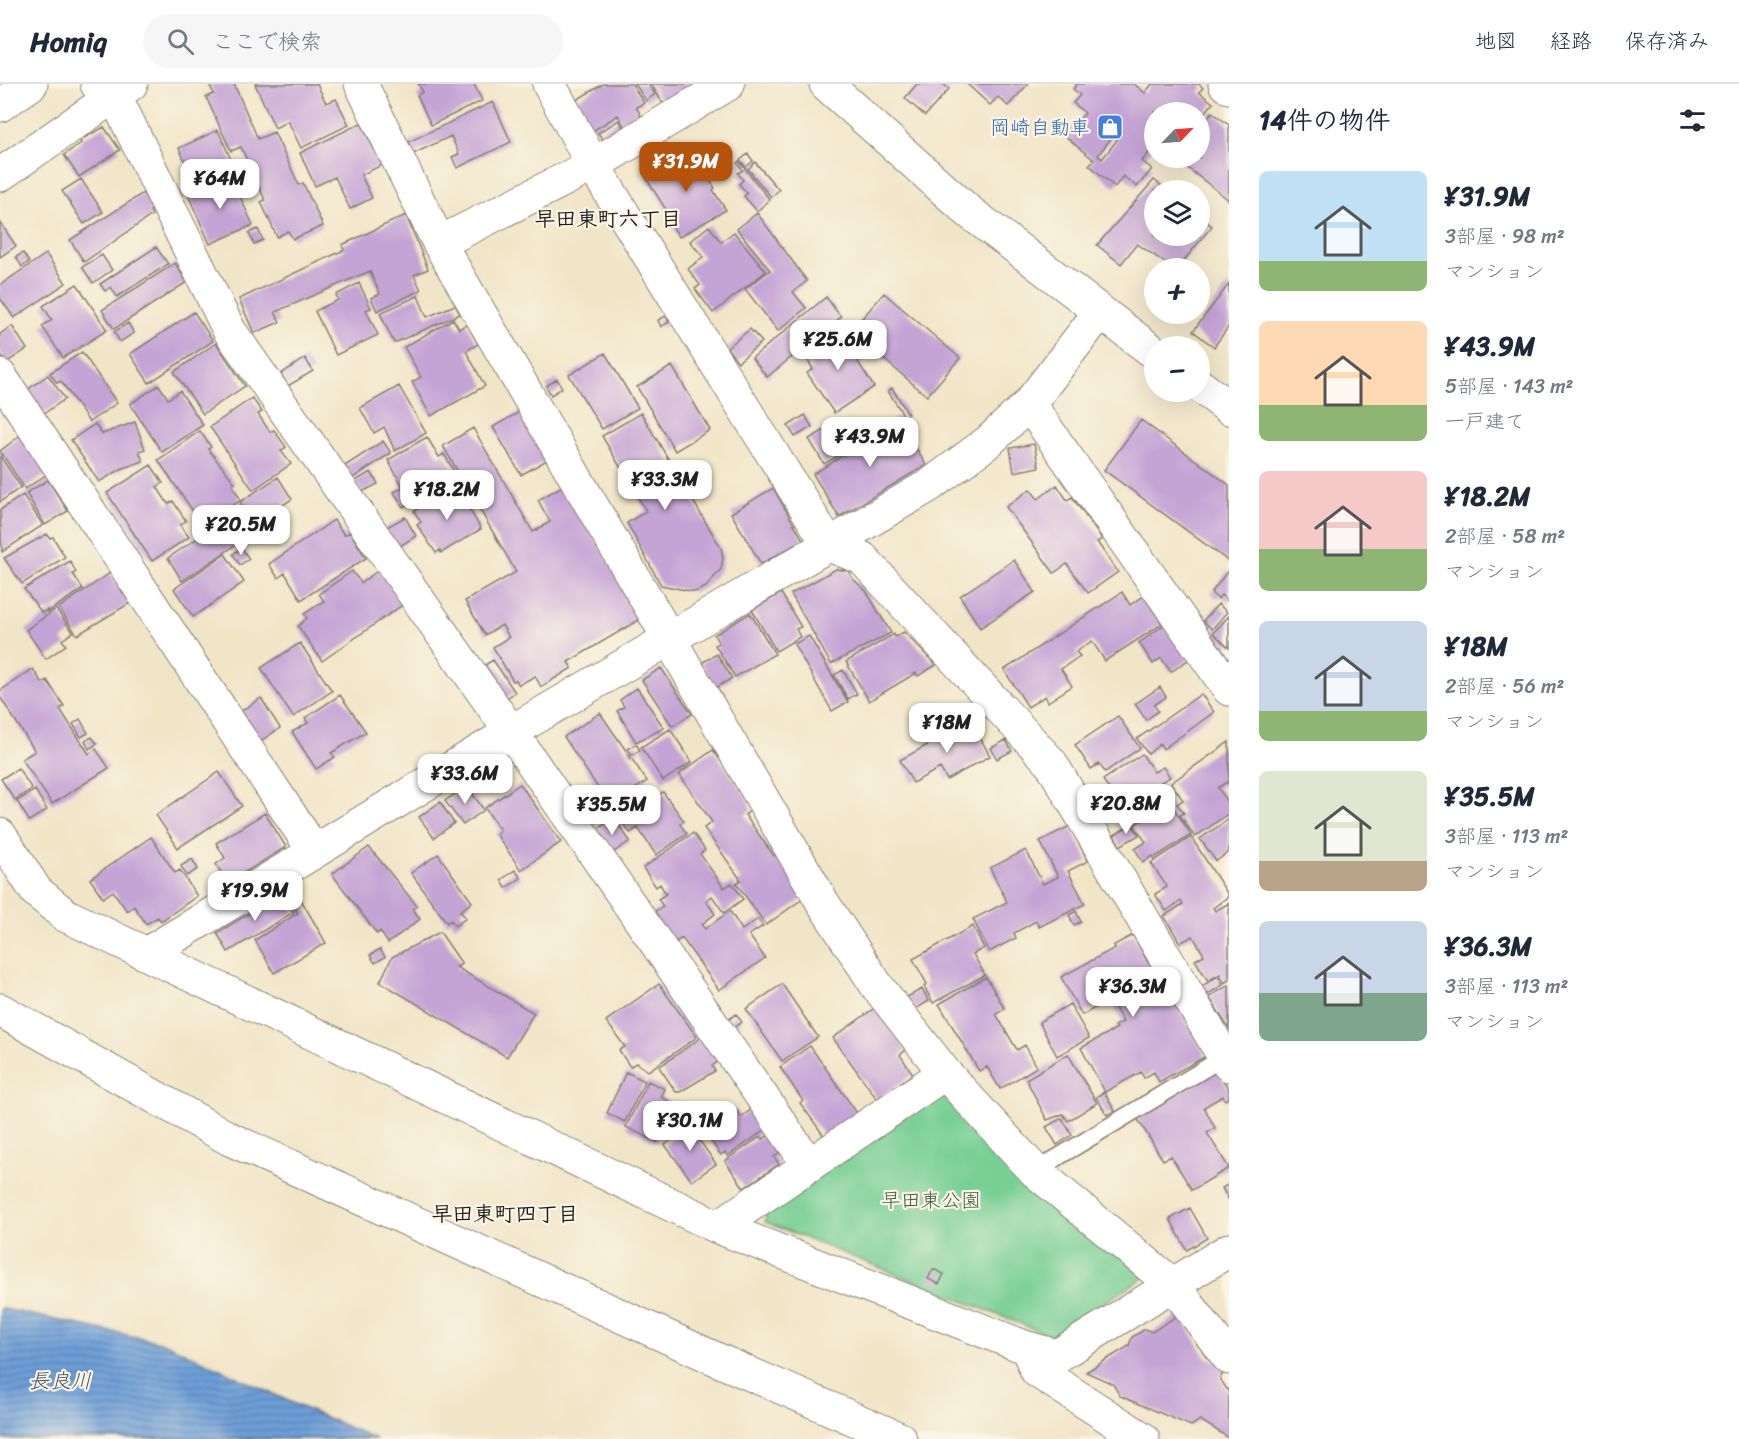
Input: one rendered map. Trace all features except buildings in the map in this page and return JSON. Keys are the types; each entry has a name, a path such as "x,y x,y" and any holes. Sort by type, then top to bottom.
{"street":[{"path":"0,105 31,84"},
{"path":"361,84 439,243 668,639 835,921 877,986 945,1073 1035,1171 1173,1285 1229,1358"},
{"path":"549,84 593,165 829,545 862,558 1051,763 1227,1059"},
{"path":"439,243 593,165 728,84"},
{"path":"826,84 968,211 1144,345"},
{"path":"1225,84 1229,87"},
{"path":"0,175 114,87 229,330 511,732 809,1165"},
{"path":"148,953 511,732 930,485 988,442 1029,404 1100,312"},
{"path":"0,376 314,851"},
{"path":"1210,394 1229,408"},
{"path":"1029,404 1229,689"},
{"path":"0,835 36,891 65,915 718,1227 1027,1348 1057,1356 1229,1251"},
{"path":"0,1010 230,1139 725,1363 900,1439"},
{"path":"718,1227 945,1073"},
{"path":"1027,1348 1037,1371 1143,1439"}],"lane":[{"path":"1035,1171 1227,1059"}],"green space":[{"name":"早田東公園","path":"933,1097 950,1098 1145,1277 1051,1336 765,1222 766,1210"}],"water":[{"name":"長良川","path":"0,1308 165,1343 299,1406 376,1439 0,1439"}],"place":[{"name":"岡崎自動車","path":"1110,127"}],"district":[{"name":"早田東町六丁目","path":"608,219"},
{"name":"早田東町四丁目","path":"505,1214"}]}
